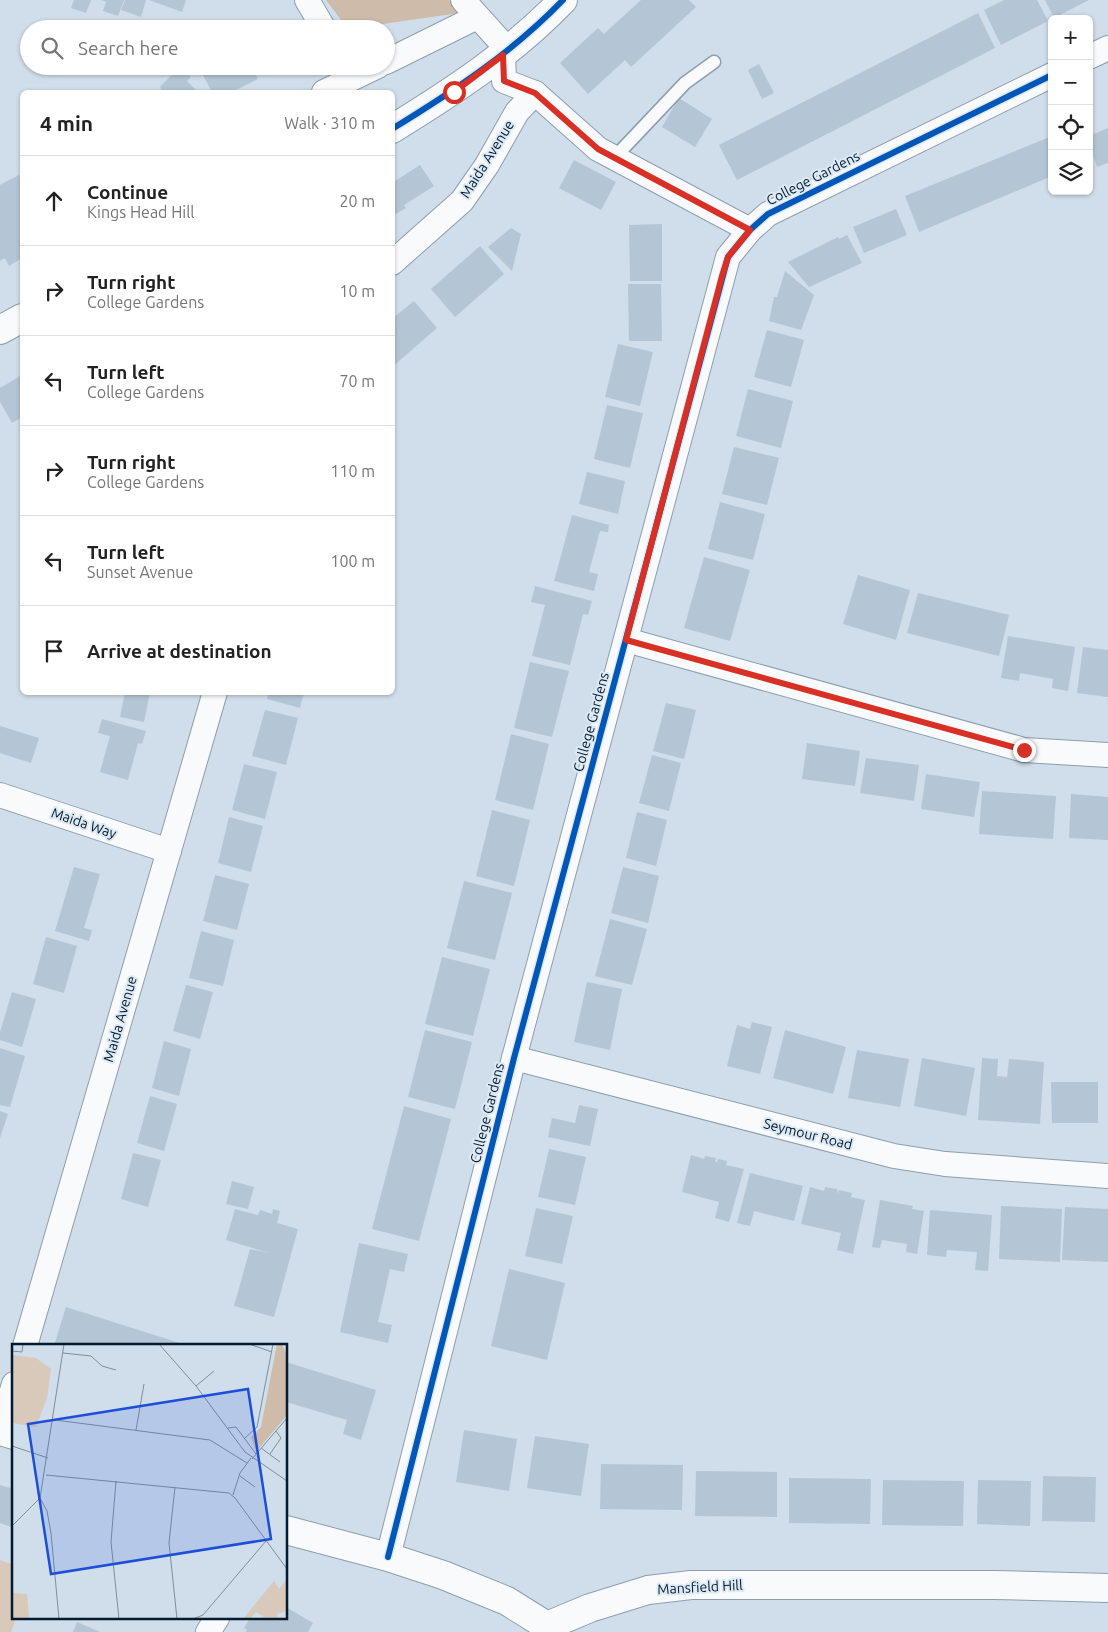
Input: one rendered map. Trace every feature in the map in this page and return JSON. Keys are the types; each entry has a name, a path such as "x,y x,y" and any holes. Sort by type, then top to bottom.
{"main road":[{"path":"395,127 454,92 506,53 563,0"},
{"path":"0,330 20,319"},
{"path":"0,1431 12,1435"},
{"name":"Mansfield Hill","path":"288,1531 388,1557 443,1575 507,1601 549,1629 590,1608 648,1590 690,1585 995,1585 1108,1588"}],"street":[{"path":"307,0 319,20"},
{"path":"395,56 470,8 506,53 504,81 535,93 598,149 615,156 750,230"},
{"path":"1093,55 1108,48"},
{"path":"327,90 345,75"},
{"name":"College Gardens","path":"388,1557 514,1058 728,257 750,230 768,214 1048,77"},
{"name":"Maida Avenue","path":"395,260 462,201 487,165 517,112 535,93"},
{"path":"626,640 1024,750 1108,755"},
{"name":"Maida Avenue","path":"26,1344 214,695"},
{"name":"Maida Way","path":"0,795 169,852"},
{"name":"Seymour Road","path":"514,1058 894,1156 945,1164 1108,1176"},
{"path":"0,1431 12,1391"},
{"path":"208,1632 216,1620"}],"lane":[{"path":"615,156 685,83 714,62"}],"shaded area":[{"path":"326,0 449,0 459,13 395,22 395,20 341,20"},
{"path":"0,1560 12,1564 12,1620 15,1620 11,1632 0,1632"}],"building":[{"path":"74,0 91,0 86,13 71,8"},
{"path":"101,0 124,0 118,16 103,11 106,2"},
{"path":"125,0 146,0 141,17 121,10"},
{"path":"149,0 186,0 182,12"},
{"path":"641,0 689,0 696,7 631,67 625,60 588,94 560,63 598,28 604,34"},
{"path":"1004,0 1037,0 1048,21 1001,45 984,10"},
{"path":"1045,0 1089,0 1060,15 1052,15"},
{"path":"978,13 995,48 737,180 719,145"},
{"path":"759,64 774,93 762,99 748,70"},
{"path":"171,75 189,75 191,77 187,81 196,90 162,90 160,87"},
{"path":"203,75 256,75 258,79 236,90 211,90"},
{"path":"679,98 712,119 695,147 662,127"},
{"path":"1108,128 1108,163 1097,167 1093,156 1093,134"},
{"path":"1048,138 1048,178 919,232 905,196"},
{"path":"574,160 616,182 601,210 559,188"},
{"path":"420,165 434,186 404,205 406,208 395,214 395,181"},
{"path":"19,175 20,259 9,266 5,258 0,261 0,185"},
{"path":"896,209 907,235 864,253 853,227"},
{"path":"662,224 662,281 630,281 629,225"},
{"path":"511,228 521,234 512,271 488,247"},
{"path":"847,235 862,263 809,287 788,262 838,237 839,239"},
{"path":"480,246 504,274 455,317 431,289"},
{"path":"785,271 814,295 801,330 769,321 774,297 777,297"},
{"path":"628,284 661,284 662,341 629,341"},
{"path":"414,301 437,328 395,364 395,317"},
{"path":"767,330 804,340 791,387 754,377"},
{"path":"618,344 653,352 640,406 605,397"},
{"path":"20,376 20,418 12,423 0,402 0,388"},
{"path":"748,389 793,401 781,448 736,436"},
{"path":"607,405 643,413 630,468 594,459"},
{"path":"734,447 779,458 767,505 722,494"},
{"path":"587,472 625,481 618,514 579,504"},
{"path":"720,502 765,514 753,560 708,549"},
{"path":"572,515 609,525 608,532 600,531 589,572 598,574 594,591 554,581"},
{"path":"704,557 750,570 730,641 684,628"},
{"path":"858,575 910,590 896,640 843,624"},
{"path":"535,586 592,601 588,615 583,614 570,665 532,656 545,605 531,602"},
{"path":"918,593 1009,615 999,656 907,633"},
{"path":"1008,636 1075,647 1068,691 1052,688 1053,679 1020,673 1019,681 1001,678"},
{"path":"1083,647 1108,650 1108,697 1077,693"},
{"path":"530,662 569,671 552,737 514,728"},
{"path":"124,695 149,695 144,722 120,717"},
{"path":"268,695 303,695 300,708 267,699"},
{"path":"666,703 696,710 684,759 653,751"},
{"path":"265,710 298,718 286,765 252,756"},
{"path":"102,719 146,731 142,744 138,743 128,780 100,772 110,736 98,733"},
{"path":"0,726 39,738 31,763 0,753"},
{"path":"511,734 549,744 533,810 495,800"},
{"path":"807,743 860,751 855,786 802,779"},
{"path":"652,755 681,763 669,811 639,803"},
{"path":"866,758 919,765 914,801 860,793"},
{"path":"244,764 277,772 265,819 232,810"},
{"path":"926,774 980,782 974,817 921,809"},
{"path":"982,791 1056,796 1053,839 979,834"},
{"path":"1071,794 1108,797 1108,840 1069,838"},
{"path":"492,810 530,820 514,886 476,876"},
{"path":"637,812 667,820 656,866 626,858"},
{"path":"229,817 263,826 251,872 218,863"},
{"path":"74,867 100,874 84,928 92,930 89,941 55,931"},
{"path":"623,867 659,876 648,923 611,913"},
{"path":"215,875 249,884 237,930 203,921"},
{"path":"464,881 512,893 495,960 447,948"},
{"path":"610,919 647,929 632,985 595,976"},
{"path":"201,931 234,940 223,986 189,978"},
{"path":"46,937 77,946 64,993 33,984"},
{"path":"442,957 490,969 473,1036 425,1024"},
{"path":"587,982 622,989 610,1050 574,1042"},
{"path":"186,985 213,992 200,1039 173,1031"},
{"path":"12,992 36,999 22,1047 0,1040 0,1032"},
{"path":"752,1022 772,1027 760,1074 727,1066 737,1025 750,1029"},
{"path":"425,1030 472,1042 455,1109 408,1097"},
{"path":"785,1030 846,1047 833,1094 773,1078"},
{"path":"164,1041 191,1049 179,1096 152,1088"},
{"path":"0,1048 25,1056 10,1107 0,1105"},
{"path":"857,1050 909,1059 900,1107 848,1098"},
{"path":"922,1058 975,1068 966,1116 914,1106"},
{"path":"982,1058 998,1059 997,1076 1007,1077 1009,1059 1044,1062 1040,1124 978,1120"},
{"path":"1051,1082 1098,1082 1098,1123 1052,1123"},
{"path":"150,1096 177,1104 164,1151 137,1143"},
{"path":"579,1105 598,1109 590,1146 548,1137 552,1118 575,1123"},
{"path":"404,1106 451,1119 419,1241 372,1229"},
{"path":"0,1111 8,1114 0,1138"},
{"path":"549,1149 586,1157 575,1205 538,1197"},
{"path":"133,1153 161,1160 148,1207 121,1199"},
{"path":"691,1155 704,1159 705,1156 716,1158 715,1162 718,1159 727,1161 726,1165 744,1169 729,1222 715,1218 719,1202 682,1192"},
{"path":"750,1173 803,1186 794,1221 754,1211 750,1226 737,1223"},
{"path":"232,1181 254,1187 248,1209 226,1204"},
{"path":"810,1187 824,1191 825,1187 837,1189 838,1194 839,1190 852,1193 851,1197 865,1200 853,1254 837,1250 841,1233 801,1224"},
{"path":"880,1200 913,1206 912,1209 924,1211 917,1254 906,1252 907,1244 882,1240 880,1248 872,1247"},
{"path":"1001,1206 1062,1209 1060,1262 999,1259"},
{"path":"1065,1207 1108,1209 1108,1262 1062,1260"},
{"path":"536,1208 573,1216 562,1264 525,1256"},
{"path":"235,1209 258,1215 260,1210 272,1214 273,1209 280,1211 277,1223 298,1229 274,1317 234,1306 250,1249 269,1253 226,1240"},
{"path":"930,1210 992,1215 988,1271 975,1270 977,1252 947,1250 946,1257 927,1255"},
{"path":"359,1243 408,1254 404,1272 390,1269 378,1322 392,1325 388,1343 340,1332"},
{"path":"509,1269 565,1283 547,1360 491,1346"},
{"path":"66,1307 183,1344 55,1344"},
{"path":"288,1363 376,1390 361,1440 343,1434 347,1420 288,1403"},
{"path":"464,1430 517,1439 509,1491 456,1482"},
{"path":"535,1436 589,1444 581,1496 527,1488"},
{"path":"601,1464 683,1465 682,1510 600,1509"},
{"path":"696,1471 777,1472 777,1517 695,1516"},
{"path":"1043,1476 1096,1477 1095,1522 1042,1521"},
{"path":"789,1478 871,1479 870,1524 789,1523"},
{"path":"883,1480 964,1481 963,1526 882,1525"},
{"path":"978,1480 1031,1481 1030,1526 977,1524"},
{"path":"0,1485 12,1488 12,1527 0,1523"},
{"path":"288,1608 313,1623 308,1632 246,1632 247,1630 244,1628 249,1620 288,1620"},
{"path":"77,1622 100,1632 73,1632"}],"cycle path":[{"path":"395,127 482,70 524,37 563,0"},
{"path":"388,1557 514,1058 728,257 750,230 768,214 1048,77"}],"route":[{"path":"454,92 503,55 504,81 535,93 598,149 615,156 750,230 728,257 722,276 626,640 1024,750"}]}
